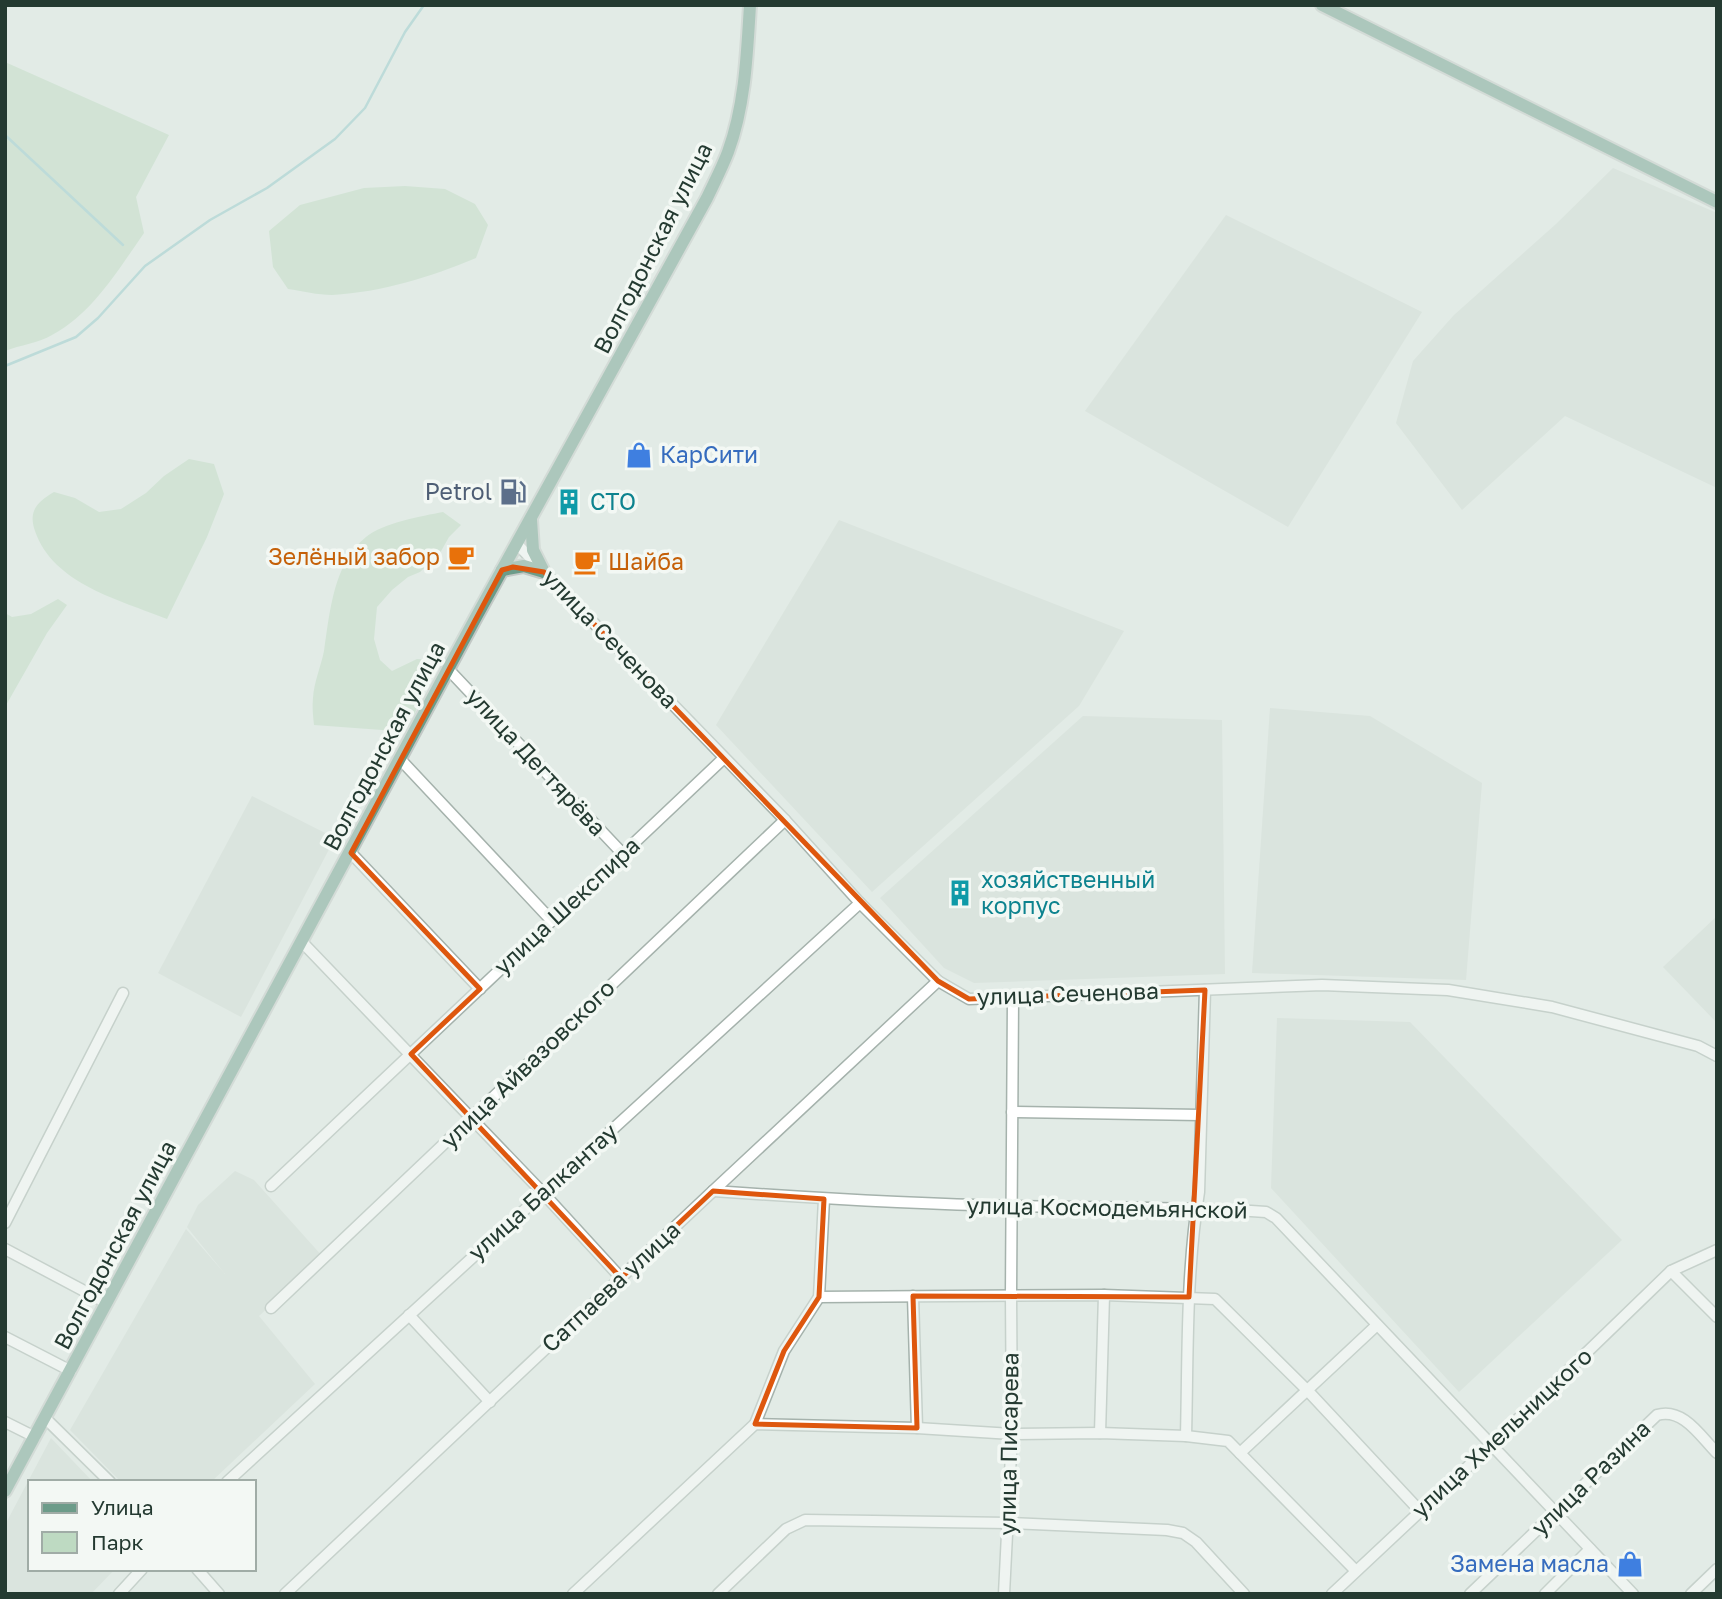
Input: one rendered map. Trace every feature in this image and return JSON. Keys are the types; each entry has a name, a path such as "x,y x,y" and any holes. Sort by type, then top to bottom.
{"main road":[{"name":"Волгодонская улица","path":"5,1491 502,570 707,198 728,153 741,104 750,5"},
{"path":"1322,5 1717,202"},
{"path":"531,517 533,550 544,572"},
{"path":"502,570 524,566 544,572"}],"street":[{"name":"улица Сеченова","path":"517,544 785,820 860,903 938,981 969,999 1322,985 1448,990 1552,1007 1698,1046 1717,1056"},
{"name":"улица Дегтярёва","path":"449,670 623,854"},
{"name":"улица Шекспира","path":"271,1186 724,758"},
{"path":"400,759 552,921"},
{"name":"улица Айвазовского","path":"271,1308 785,820"},
{"path":"351,853 480,989"},
{"name":"улица Балкантау","path":"228,1480 860,903"},
{"path":"302,942 621,1278"},
{"name":"Сатпаева улица","path":"285,1594 938,981"},
{"path":"1186,1436 1189,1297 1196,1208 1205,990"},
{"path":"5,1223 123,993"},
{"name":"улица Писарева","path":"1004,1594 1012,1434 1013,998"},
{"path":"1012,1112 1200,1115"},
{"name":"улица Космодемьянской","path":"713,1191 824,1199 1266,1212 1276,1218 1633,1594"},
{"path":"573,1594 754,1424 783,1351 819,1297 824,1199"},
{"path":"5,1249 105,1302"},
{"name":"улица Хмельницкого","path":"1332,1594 1671,1271 1716,1249"},
{"path":"1671,1271 1717,1317"},
{"path":"819,1297 1011,1294 1215,1298 1308,1391 1419,1510"},
{"path":"1100,1433 1104,1295"},
{"path":"913,1296 917,1428"},
{"path":"409,1315 490,1402"},
{"path":"1240,1452 1377,1325"},
{"path":"5,1337 71,1371"},
{"name":"улица Разина","path":"1470,1594 1657,1415 1665,1412 1679,1416 1717,1453"},
{"path":"45,1418 108,1480"},
{"path":"5,1422 35,1437"},
{"path":"754,1424 917,1428 1012,1434 1186,1436 1228,1441 1356,1571"},
{"path":"718,1594 786,1529 805,1520 1009,1523 1167,1530 1184,1533 1196,1542 1244,1594"},
{"path":"1545,1594 1590,1549"},
{"path":"1691,1594 1717,1569"},
{"path":"119,1594 140,1571"},
{"path":"199,1571 219,1594"}],"highlighted area":[{"path":"513,567 544,572 938,981 969,999 1205,990 1189,1297 913,1296 917,1428 755,1424 784,1351 819,1297 824,1199 713,1191 621,1278 411,1054 480,989 351,853 502,570"}],"shaded area":[{"path":"1613,168 1717,213 1717,488 1565,416 1462,510 1396,423 1413,361 1454,315 1556,224"},
{"path":"1226,215 1422,312 1288,527 1085,411"},
{"path":"839,520 1124,631 1079,706 872,892 716,725"},
{"path":"1270,708 1370,716 1482,783 1466,980 1252,973"},
{"path":"1083,716 1222,720 1225,974 974,983 944,968 880,898"},
{"path":"252,796 335,838 241,1017 158,973"},
{"path":"1717,916 1717,1023 1663,967"},
{"path":"1277,1018 1410,1022 1622,1240 1459,1392 1271,1188"},
{"path":"235,1171 254,1180 323,1257 259,1316 315,1384 213,1480 119,1480 70,1430 186,1229 225,1274 187,1227 198,1205"},
{"path":"51,1438 91,1480 29,1480"},
{"path":"28,1482 28,1571 113,1571 91,1594 12,1594 5,1587 5,1525"}],"green space":[{"path":"5,62 169,135 136,197 144,233 114,276 92,303 67,326 41,340 5,351"},
{"path":"405,186 445,189 475,204 488,225 476,258 424,277 370,291 332,295 288,289 273,267 269,231 300,205 364,188"},
{"path":"189,459 214,464 224,494 207,537 167,619 90,588 72,577 44,549 35,531 33,513 39,503 54,492 75,498 99,512 121,509"},
{"path":"443,512 461,525 449,537 440,553 420,572 408,577 392,590 377,607 374,639 380,660 392,671 417,659 434,660 415,713 396,734 382,730 314,725 315,686 335,590 346,561 355,548 373,532 403,521"},
{"path":"58,599 67,605 47,633 5,707 5,613 12,617 31,614"}],"waterway":[{"path":"5,366 76,337 98,318 145,266 210,220 267,188 335,139 365,108 405,32 424,5"},
{"path":"5,135 123,245"}],"place":[{"name":"КарСити","path":"639,455"},
{"name":"Petrol","path":"513,492"},
{"name":"СТО","path":"569,502"},
{"name":"Зелёный забор","path":"461,557"},
{"name":"Шайба","path":"587,562"},
{"name":"хозяйственный корпус","path":"960,893"},
{"name":"Замена масла","path":"1630,1564"}]}
